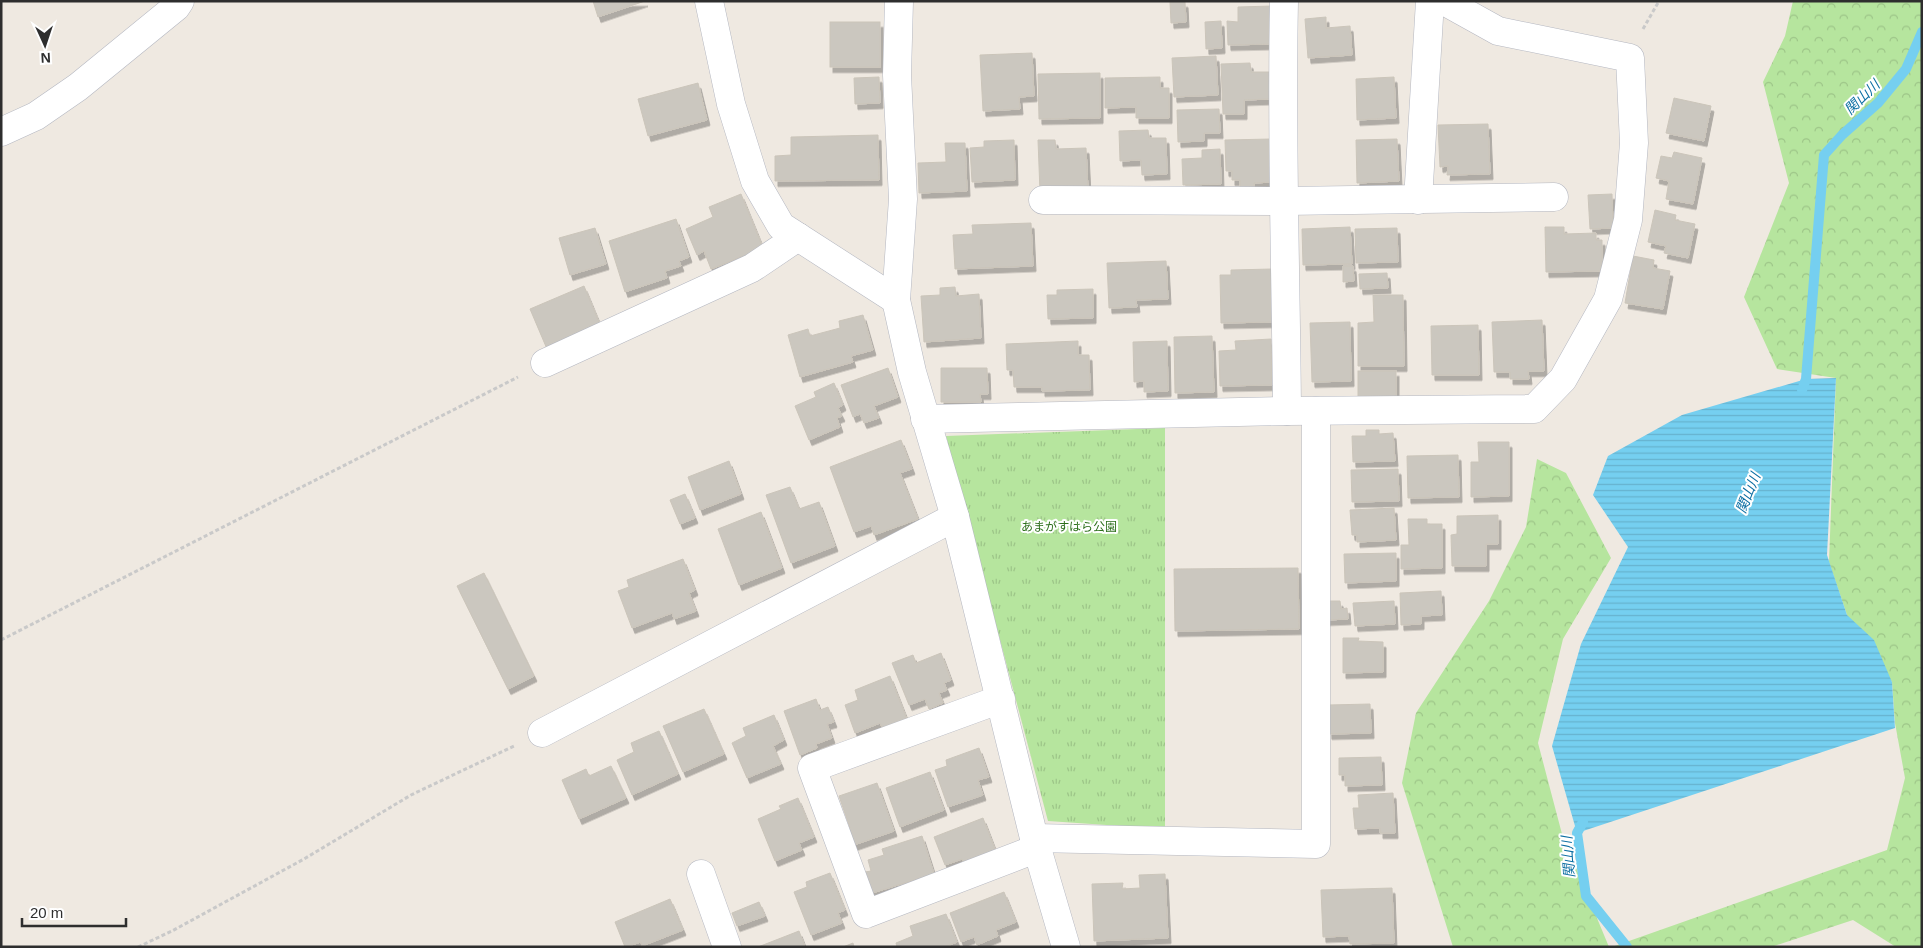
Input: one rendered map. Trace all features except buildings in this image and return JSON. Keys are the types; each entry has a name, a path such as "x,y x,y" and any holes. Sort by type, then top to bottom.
{"street":[{"path":"1,132 36,116 78,87 180,1"},
{"path":"709,1 731,104 755,181 780,226 896,300"},
{"path":"899,1 897,75 903,199 896,300 912,372 955,517 1036,843 1066,947"},
{"path":"1284,1 1282,91 1287,411"},
{"path":"1418,200 1430,1"},
{"path":"925,419 1287,411 1534,409 1563,380 1608,299 1628,220 1634,142 1630,58 1498,31 1444,1"},
{"path":"1043,200 1418,200 1554,196"},
{"path":"545,363 752,268 798,237"},
{"path":"1001,699 812,768 866,914 1036,843 1316,844 1316,411"},
{"path":"542,733 955,517"},
{"path":"701,874 727,947"}],"path":[{"path":"1,640 545,363"},
{"path":"138,947 172,931 304,859 411,795 542,733"}],"green space":[{"path":"1793,1 1922,1 1922,947 1896,947 1853,920 1771,947 1612,947 1887,850 1905,778 1895,723 1892,682 1847,615 1829,562 1836,378 1777,369 1744,297 1789,183 1763,82 1785,36"},
{"name":"あまがすはら公園","path":"1165,428 1165,829 1048,821 946,436"},
{"path":"1537,459 1566,473 1611,558 1563,639 1538,743 1562,834 1609,947 1453,947 1402,783 1416,713 1489,601 1526,527"}],"water":[{"path":"1836,378 1827,555 1847,615 1874,640 1892,682 1895,728 1577,833 1552,746 1581,644 1628,547 1593,495 1608,456 1682,415 1806,379"}],"waterway":[{"name":"関山川","path":"1802,390 1806,379 1824,155 1842,135 1878,103 1906,69 1922,32"},
{"name":"関山川","path":"1583,822 1577,833 1586,896 1627,947"}]}
